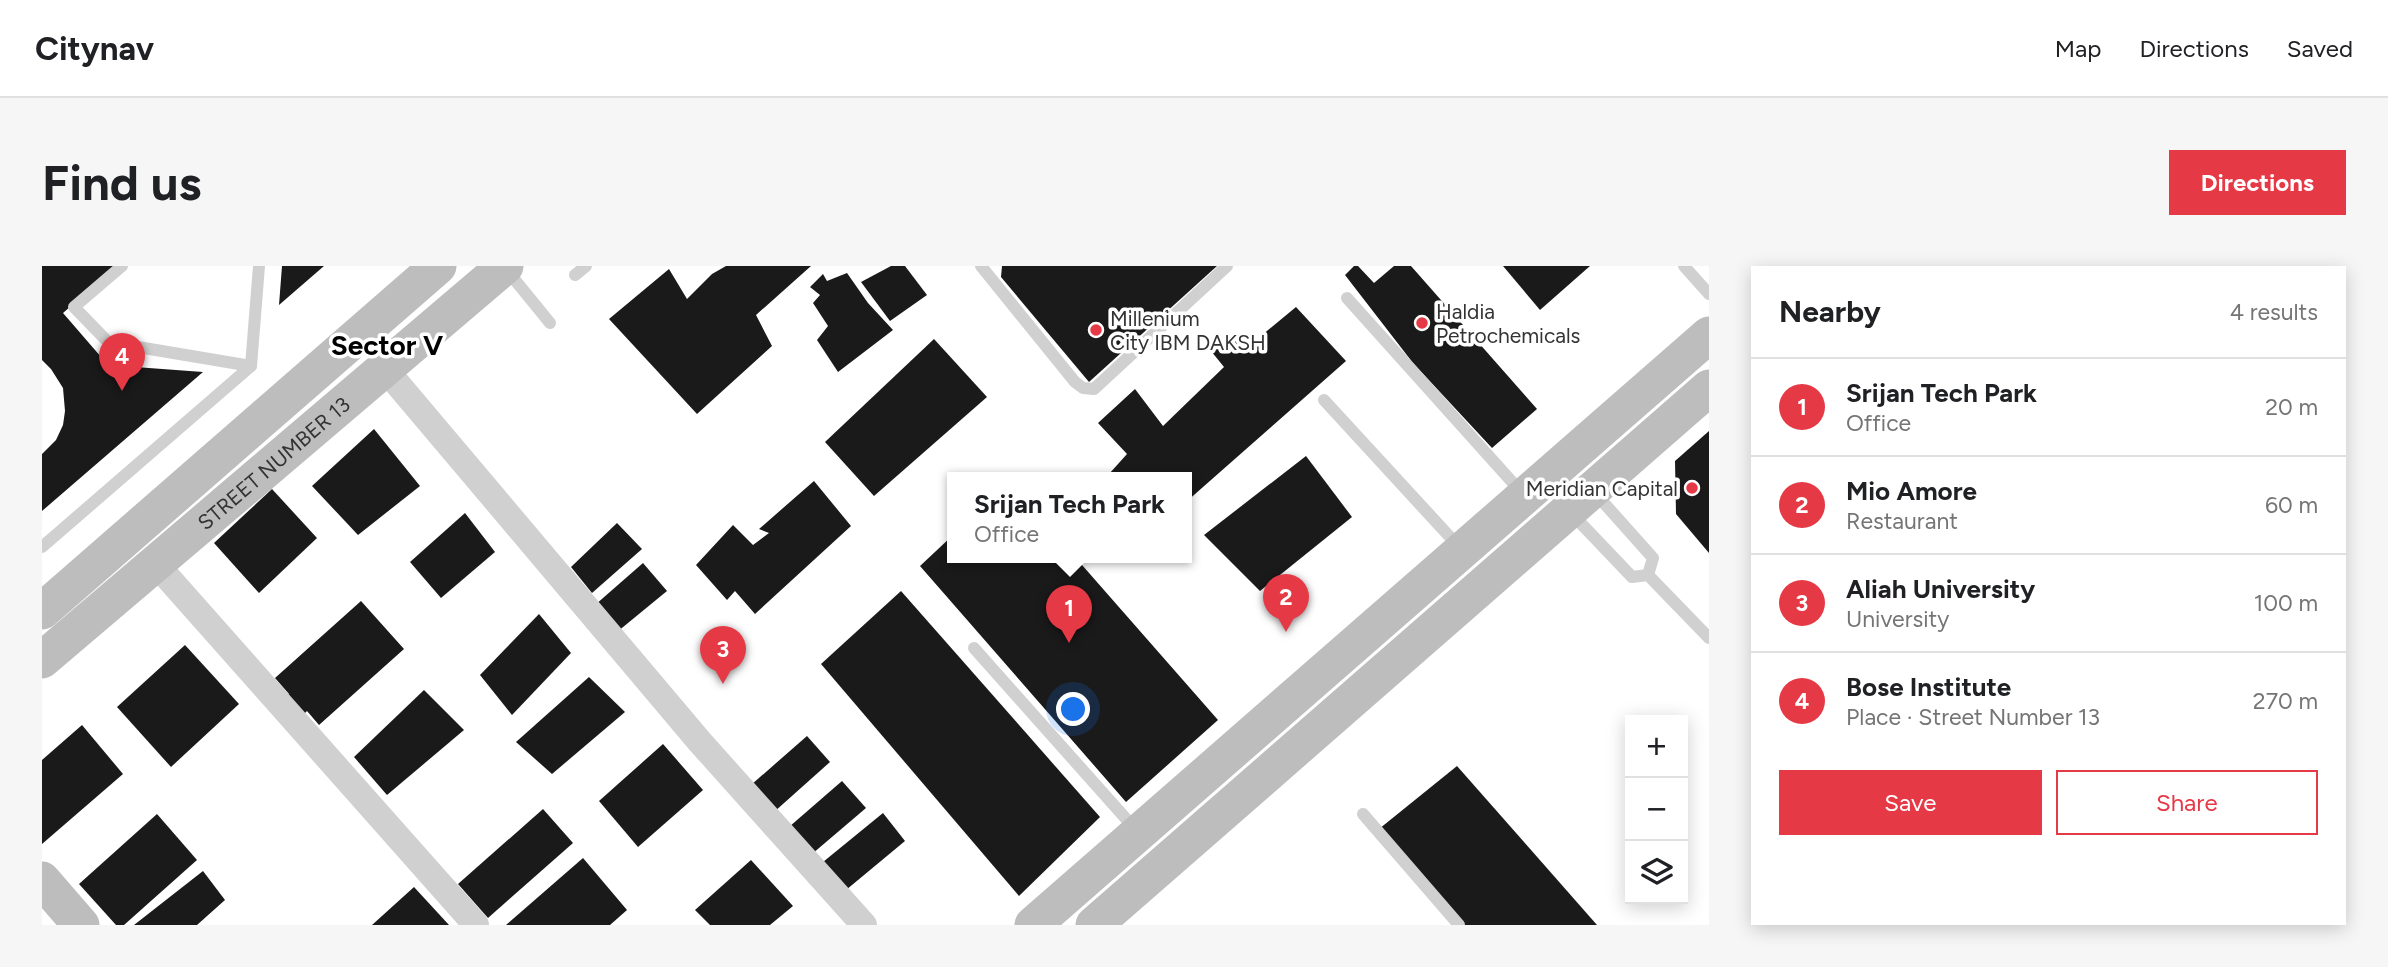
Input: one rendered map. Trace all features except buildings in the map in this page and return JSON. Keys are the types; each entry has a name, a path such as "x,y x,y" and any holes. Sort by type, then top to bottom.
{"street":[{"name":"STREET NUMBER 13","path":"42,611 311,377 336,352 438,266"},
{"name":"STREET NUMBER 13","path":"42,660 504,266"},
{"path":"1033,925 1709,335"},
{"path":"385,369 700,742 864,925"},
{"path":"311,377 338,410"},
{"path":"1649,387 1675,417"},
{"path":"1094,925 1709,388"},
{"path":"155,563 476,925"},
{"path":"42,880 81,925"}],"lane":[{"path":"122,266 75,307 108,342 251,366"},
{"path":"42,547 251,366 259,266"},
{"path":"504,266 550,323"},
{"path":"575,275 586,266"},
{"path":"981,266 1075,382 1083,388 1094,389 1227,266"},
{"path":"1684,266 1709,294"},
{"path":"1347,298 1525,496"},
{"path":"1324,400 1462,550"},
{"path":"1580,500 1653,558 1648,575"},
{"path":"1580,500 1632,577 1648,575"},
{"path":"1648,575 1709,638"},
{"path":"974,648 1139,833"},
{"path":"1363,814 1459,925"}],"place":[{"name":"Haldia Petrochemicals","path":"1422,323"},
{"name":"Millenium City IBM DAKSH","path":"1096,330"},
{"name":"Bose Institute","path":"122,391"},
{"name":"Meridian Capital","path":"1692,488"},
{"name":"Mio Amore","path":"1286,632"},
{"name":"Srijan Tech Park","path":"1069,643"},
{"name":"Aliah University","path":"723,684"}],"district":[{"name":"Sector V","path":"387,345"}]}
